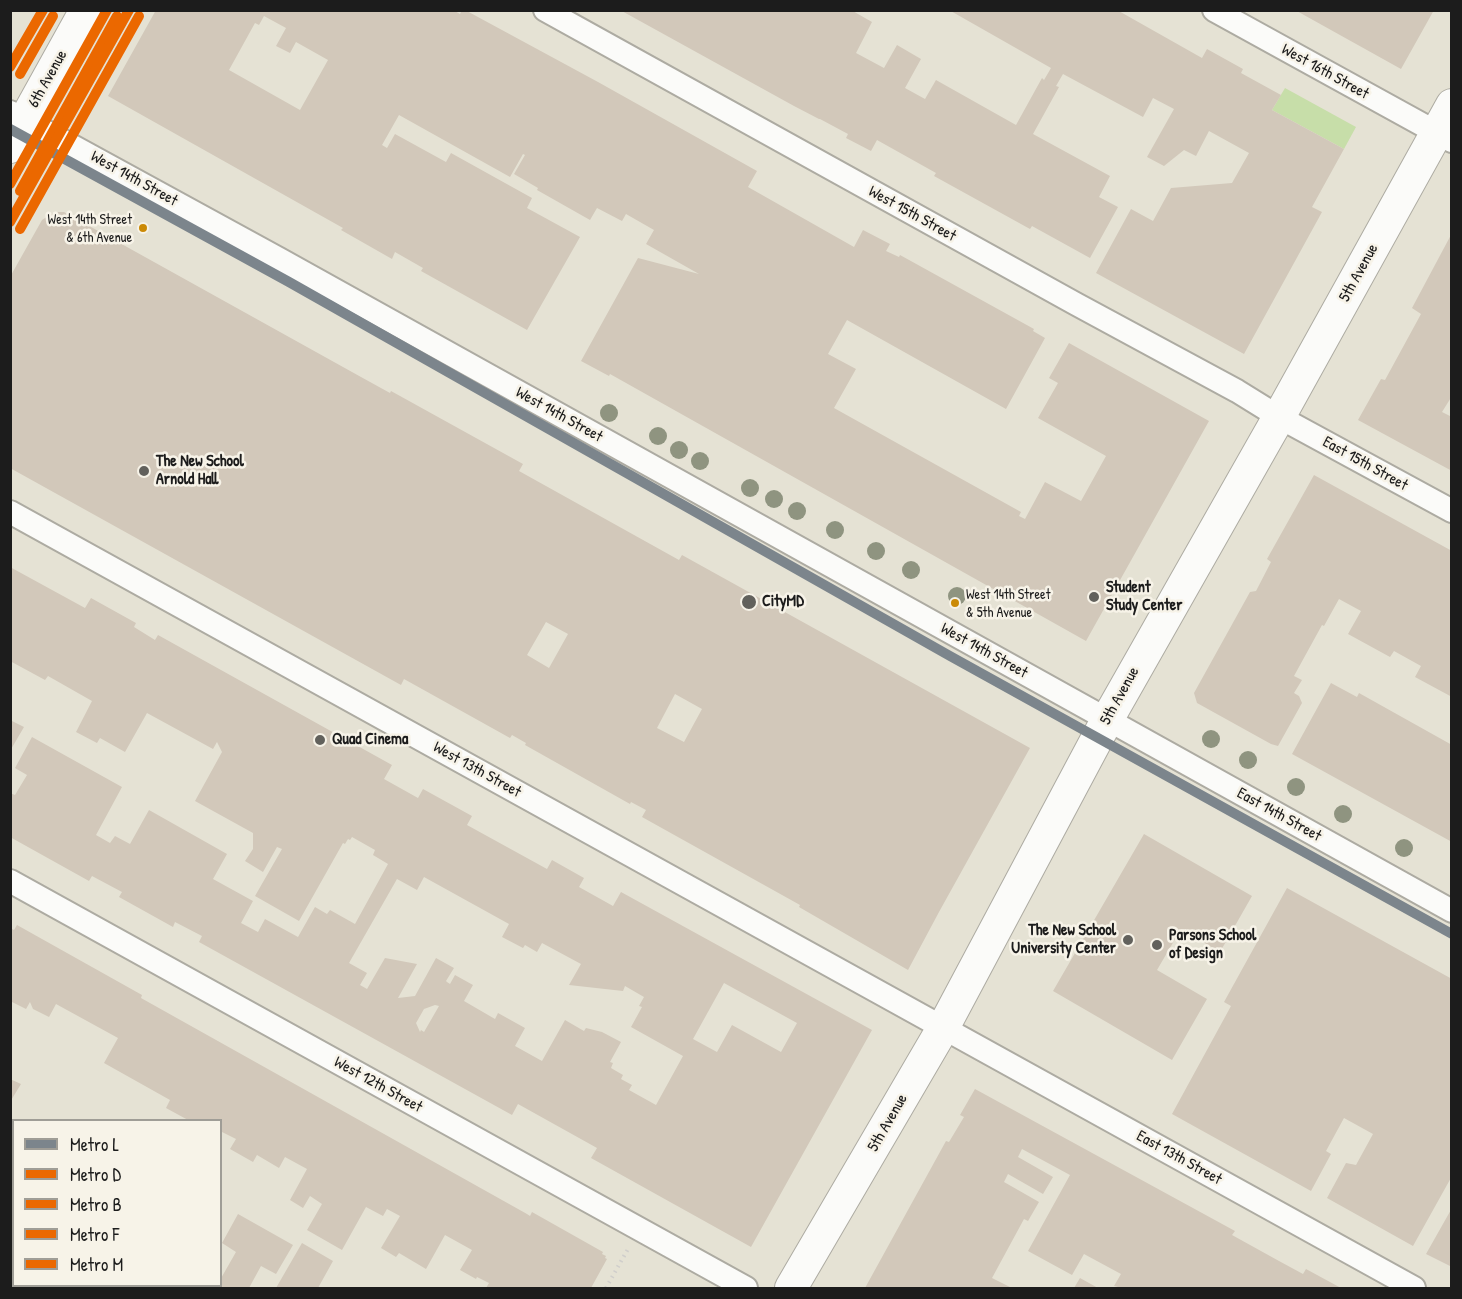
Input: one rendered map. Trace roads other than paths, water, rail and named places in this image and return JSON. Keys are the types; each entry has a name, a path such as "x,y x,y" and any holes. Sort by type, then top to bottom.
{"main road":[{"name":"6th Avenue","path":"10,147 18,116 87,10"},
{"name":"5th Avenue","path":"791,1288 943,1028 1107,720 1280,417 1444,137 1452,105"}],"street":[{"name":"West 15th Street","path":"545,10 1237,391 1280,417"},
{"name":"West 16th Street","path":"1214,10 1444,137"},
{"name":"West 14th Street","path":"18,116 300,270 1107,720"},
{"name":"East 15th Street","path":"1280,417 1452,511"},
{"name":"West 13th Street","path":"10,512 943,1028"},
{"name":"East 14th Street","path":"1107,720 1452,911"},
{"name":"West 12th Street","path":"10,881 746,1288"},
{"name":"East 13th Street","path":"943,1028 1414,1288"}],"metro line":[{"name":"F","path":"10,67 43,10"},
{"name":"D","path":"10,184 107,10"},
{"name":"F","path":"10,222 129,10"},
{"name":"M","path":"20,74 53,16"},
{"name":"B","path":"20,191 117,16"},
{"name":"M","path":"20,229 139,16"},
{"name":"L","path":"10,129 289,282 950,656 1452,934"}],"place":[{"name":"West 14th Street & 6th Avenue","path":"143,228"},
{"name":"The New School Arnold Hall","path":"144,471"},
{"name":"Student Study Center","path":"1094,597"},
{"name":"CityMD","path":"749,602"},
{"name":"West 14th Street & 5th Avenue","path":"955,603"},
{"name":"Quad Cinema","path":"320,740"},
{"name":"The New School University Center","path":"1128,940"},
{"name":"Parsons School of Design","path":"1157,945"}]}
